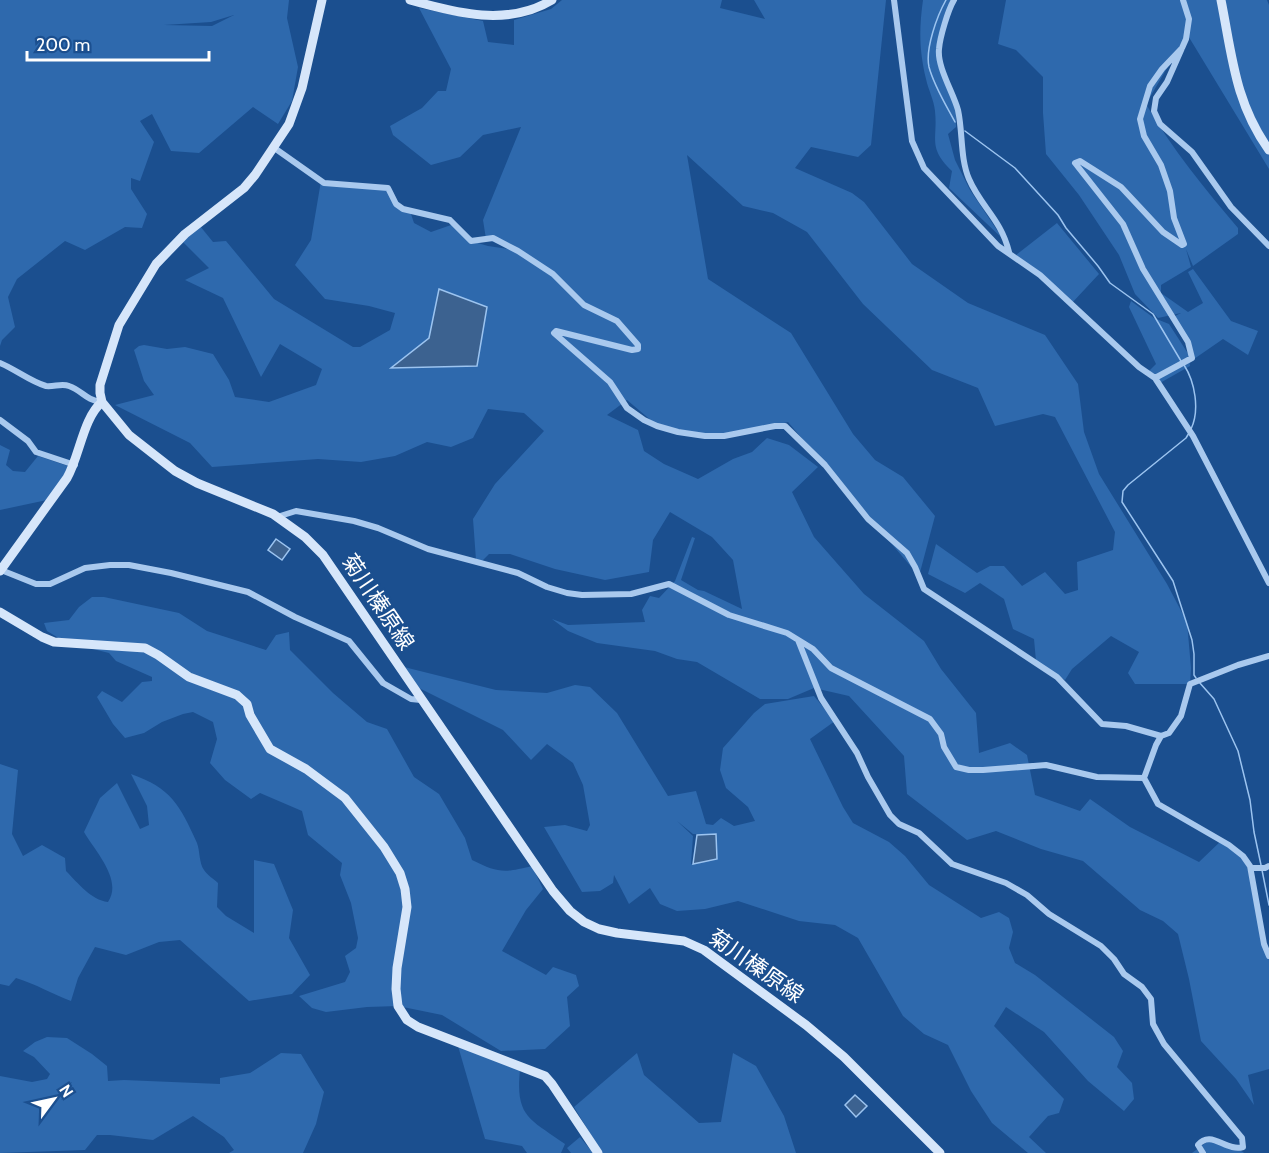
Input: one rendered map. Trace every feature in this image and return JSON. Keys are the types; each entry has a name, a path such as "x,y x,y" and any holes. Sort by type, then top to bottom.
{"main road":[{"path":"0,570 75,465 92,410 102,402 100,385 119,325 156,264 185,234 244,188 289,124 296,108 322,0"},
{"path":"410,0 462,13 485,16 518,13 552,0"},
{"path":"1221,0 1237,83 1249,116 1269,150"},
{"name":"菊川榛原線","path":"102,402 129,435 175,471 197,483 277,517 305,537 322,555 553,891 570,911 584,922 599,929 684,941 704,950 806,1025 844,1057 940,1153"},
{"path":"0,612 54,642 145,648 189,677 237,695 247,704 250,715 270,749 306,769 345,798 384,847 400,873 407,907 396,989 398,1006 402,1015 418,1027 544,1076 552,1084 598,1153"}],"street":[{"path":"894,0 912,141 924,168 989,237 1040,275 1139,367 1155,378 1192,434 1269,583"},
{"path":"954,0 948,9 939,49 941,63 959,113 965,167 969,180 1005,235 1009,252"},
{"path":"1182,0 1189,19 1186,39 1167,82 1156,98 1154,111 1160,124 1192,152 1231,207 1269,246"},
{"path":"1155,378 1192,358 1191,352 1143,269 1123,224 1075,163 1080,161 1121,187 1163,232 1182,245 1184,244 1171,209 1170,191 1161,165 1144,136 1140,119 1150,86 1182,48"},
{"path":"273,147 324,183 388,188 396,204 403,209 450,220 471,241 493,238 505,243 553,274 584,305 617,321 638,345 638,349 632,350 556,331 554,333 610,382 627,408 644,420 678,432 705,436 724,436 785,426 825,465 868,519 907,554 924,589 1058,677 1102,724 1126,726 1161,736"},
{"path":"0,363 45,386 57,387 66,384 91,401 102,402"},
{"path":"0,420 28,441 36,452 75,465"},
{"path":"277,517 296,511 354,521 378,528 428,549 518,573 547,587 567,593 631,594 669,584 729,615 787,633 813,649 831,668 930,719 941,734 944,747 957,767 983,770 1046,765 1097,777 1144,778"},
{"path":"0,570 36,584 50,584 85,568 110,565 129,566 171,573 243,591 349,641 383,683 411,699 421,700"},
{"path":"798,640 821,698 857,753 883,804 896,822 919,832 952,864 1006,883 1027,895 1049,914 1101,946 1125,974 1142,987 1151,999 1153,1024 1164,1044 1242,1138 1243,1147 1241,1149 1231,1148 1212,1138 1207,1139 1198,1145 1203,1153"},
{"path":"1144,778 1161,736 1168,732 1181,716 1190,684 1269,656"},
{"path":"1144,778 1158,804 1229,844 1255,868 1264,944 1269,956"},
{"path":"1255,868 1267,867"}],"shaded area":[{"path":"0,0 289,0 287,18 298,67 292,101 278,124 253,107 199,153 171,151 152,114 140,121 154,142 140,181 131,178 131,189 147,214 142,228 125,227 85,250 65,241 17,279 8,297 15,327 2,340 0,346","holes":["234,15 212,26 164,25 211,22"]},
{"path":"562,0 722,0 720,8 765,19 754,0 886,0 871,145 858,157 811,147 795,168 852,193 864,202 912,264 968,303 1045,335 1078,384 1084,432 1099,474 1167,584 1187,622 1190,684 1135,684 1128,673 1139,652 1111,636 1072,669 1065,680 1036,661 1034,639 1013,629 1004,599 980,583 965,593 928,574 936,544 977,573 990,566 1004,566 1022,586 1045,572 1065,594 1078,590 1077,562 1113,550 1115,532 1055,417 1043,414 995,426 978,388 932,370 863,304 807,232 773,213 743,206 687,155 708,279 791,333 853,434 875,460 903,477 935,516 919,576 788,422 727,436 688,433 653,422 627,400 607,415 638,430 644,451 664,464 698,479 733,459 752,452 767,438 789,445 818,467 792,492 814,537 864,594 924,641 941,669 976,713 979,753 1010,743 1027,755 1035,795 1080,811 1090,799 1130,827 1199,862 1223,839 1246,862 1269,958 1269,1069 1248,1075 1254,1105 1236,1079 1201,1041 1178,934 1163,921 1140,910 1083,861 1041,849 996,831 967,840 907,794 904,756 849,696 814,688 788,699 760,699 697,662 677,659 655,651 597,643 568,631 552,619 568,625 645,622 642,610 650,596 659,598 675,581 692,537 695,538 681,580 742,609 733,560 712,537 670,512 653,540 649,572 605,580 555,569 510,554 489,554 482,561 476,560 473,519 495,484 544,431 524,413 488,409 473,438 451,447 427,442 395,456 361,462 318,459 212,467 190,443 115,405 154,395 144,381 134,350 144,345 167,349 185,347 213,354 229,380 235,397 269,402 316,385 322,369 280,344 261,377 223,298 185,280 209,268 183,242 200,226 213,242 226,241 274,299 353,347 360,347 390,330 395,313 325,299 295,265 311,240 321,181 388,188 396,204 409,208 414,223 431,232 454,224 471,241 515,250 486,239 483,220 521,127 483,135 460,157 431,165 393,135 390,126 422,108 438,91 446,91 451,69 419,8 483,21 488,42 514,45 514,20 551,9"},
{"path":"923,0 952,0 937,51 956,104 956,127 948,134 955,160 970,190 1003,239 949,188 952,171 936,149 934,107 922,58 920,30"},
{"path":"1006,0 1267,0 1269,5 1269,169 1187,34 1146,104 1189,168 1238,228 1238,234 1193,266 1186,249 1191,267 1161,285 1161,293 1188,312 1203,303 1188,272 1193,269 1231,321 1258,331 1248,355 1223,339 1194,359 1175,316 1181,313 1158,318 1135,294 1119,255 1079,195 1046,154 1043,77 1016,50 998,44"},
{"path":"1057,223 1099,274 1071,304 1016,255"},
{"path":"439,289 487,307 477,366 391,368 429,338"},
{"path":"1131,301 1154,318 1169,324 1189,355 1190,366 1160,383 1148,372 1156,364 1129,307"},
{"path":"0,445 10,450 6,465 13,471 25,472 38,456 68,466 63,478 47,500 0,510"},
{"path":"276,539 290,549 282,560 268,550"},
{"path":"92,597 104,597 179,613 207,631 266,650 276,635 289,632 290,650 333,693 367,722 387,729 414,777 439,794 465,838 472,860 501,870 532,866 543,889 526,910 502,951 546,975 553,967 576,975 579,986 567,997 570,1026 545,1049 501,1051 442,1015 398,1006 326,1012 312,1008 299,996 345,982 350,972 345,956 356,948 358,938 351,903 340,875 342,863 308,835 302,811 260,793 251,799 225,780 210,763 217,739 213,722 193,712 162,722 144,733 125,738 113,724 97,697 102,691 122,702 142,682 152,681 152,677 116,661 109,653 65,642 47,631 44,623 69,620 79,607"},
{"path":"404,667 496,690 547,693 575,685 590,687 617,713 668,796 696,791 706,824 713,825 721,818 734,826 755,821 748,807 726,788 720,770 723,748 765,704 814,696 835,721 810,739 853,823 889,842 905,856 929,885 981,918 999,912 1009,918 1013,932 1009,948 1015,963 1035,975 1114,1037 1123,1051 1117,1067 1132,1083 1134,1099 1124,1111 1088,1081 1044,1032 1006,1007 994,1026 1064,1099 1059,1113 1048,1116 1029,1137 1046,1153 1028,1153 992,1123 971,1091 948,1045 924,1034 903,1016 858,938 835,925 799,921 738,901 705,909 677,911 660,904 650,888 629,904 614,875 613,883 600,891 582,892 544,827 565,825 587,831 590,825 583,785 573,763 547,744 531,760 503,730 415,686","holes":["677,821 693,834 716,835 716,859 691,864 693,836"]},
{"path":"0,764 18,770 12,834 23,856 42,845 65,858 66,871 85,890 102,901 108,902 112,893 110,875 84,832 100,798 117,783 140,829 149,825 147,806 131,774 156,785 173,800 197,843 202,867 218,883 217,907 226,916 254,933 254,860 274,864 293,910 289,938 310,975 292,994 249,1001 180,940 159,942 126,955 95,947 78,978 71,1001 16,978 9,986 0,984"},
{"path":"716,834 717,859 693,864 697,835"},
{"path":"47,1037 67,1038 92,1054 107,1066 108,1081 220,1084 220,1078 250,1073 281,1053 301,1054 324,1092 316,1124 303,1153 229,1153 234,1150 224,1137 193,1116 153,1140 97,1135 85,1150 0,1153 0,1076 32,1082 47,1079 50,1074 34,1057 23,1051"},
{"path":"458,1046 520,1070 519,1086 523,1108 535,1122 565,1144 561,1153 527,1153 522,1146 485,1139"},
{"path":"637,1053 644,1075 699,1123 721,1122 733,1053 756,1066 784,1116 796,1153 602,1153 574,1107"},
{"path":"855,1095 867,1106 856,1117 845,1105"},
{"path":"580,1137 593,1153 571,1153 567,1148"},
{"path":"1212,1138 1243,1152 1244,1153 1192,1153"}],"waterway":[{"path":"946,0 933,33 928,60 934,81 955,122"},
{"path":"965,131 1015,168 1058,215 1110,283 1153,314 1181,361"},
{"path":"1184,365 1191,380 1196,405 1191,429"},
{"path":"1189,433 1186,438 1128,485 1123,491 1122,502 1173,581 1192,640 1196,678"},
{"path":"1199,682 1214,699 1238,751 1250,800 1261,865"},
{"path":"1262,870 1269,905"}]}
